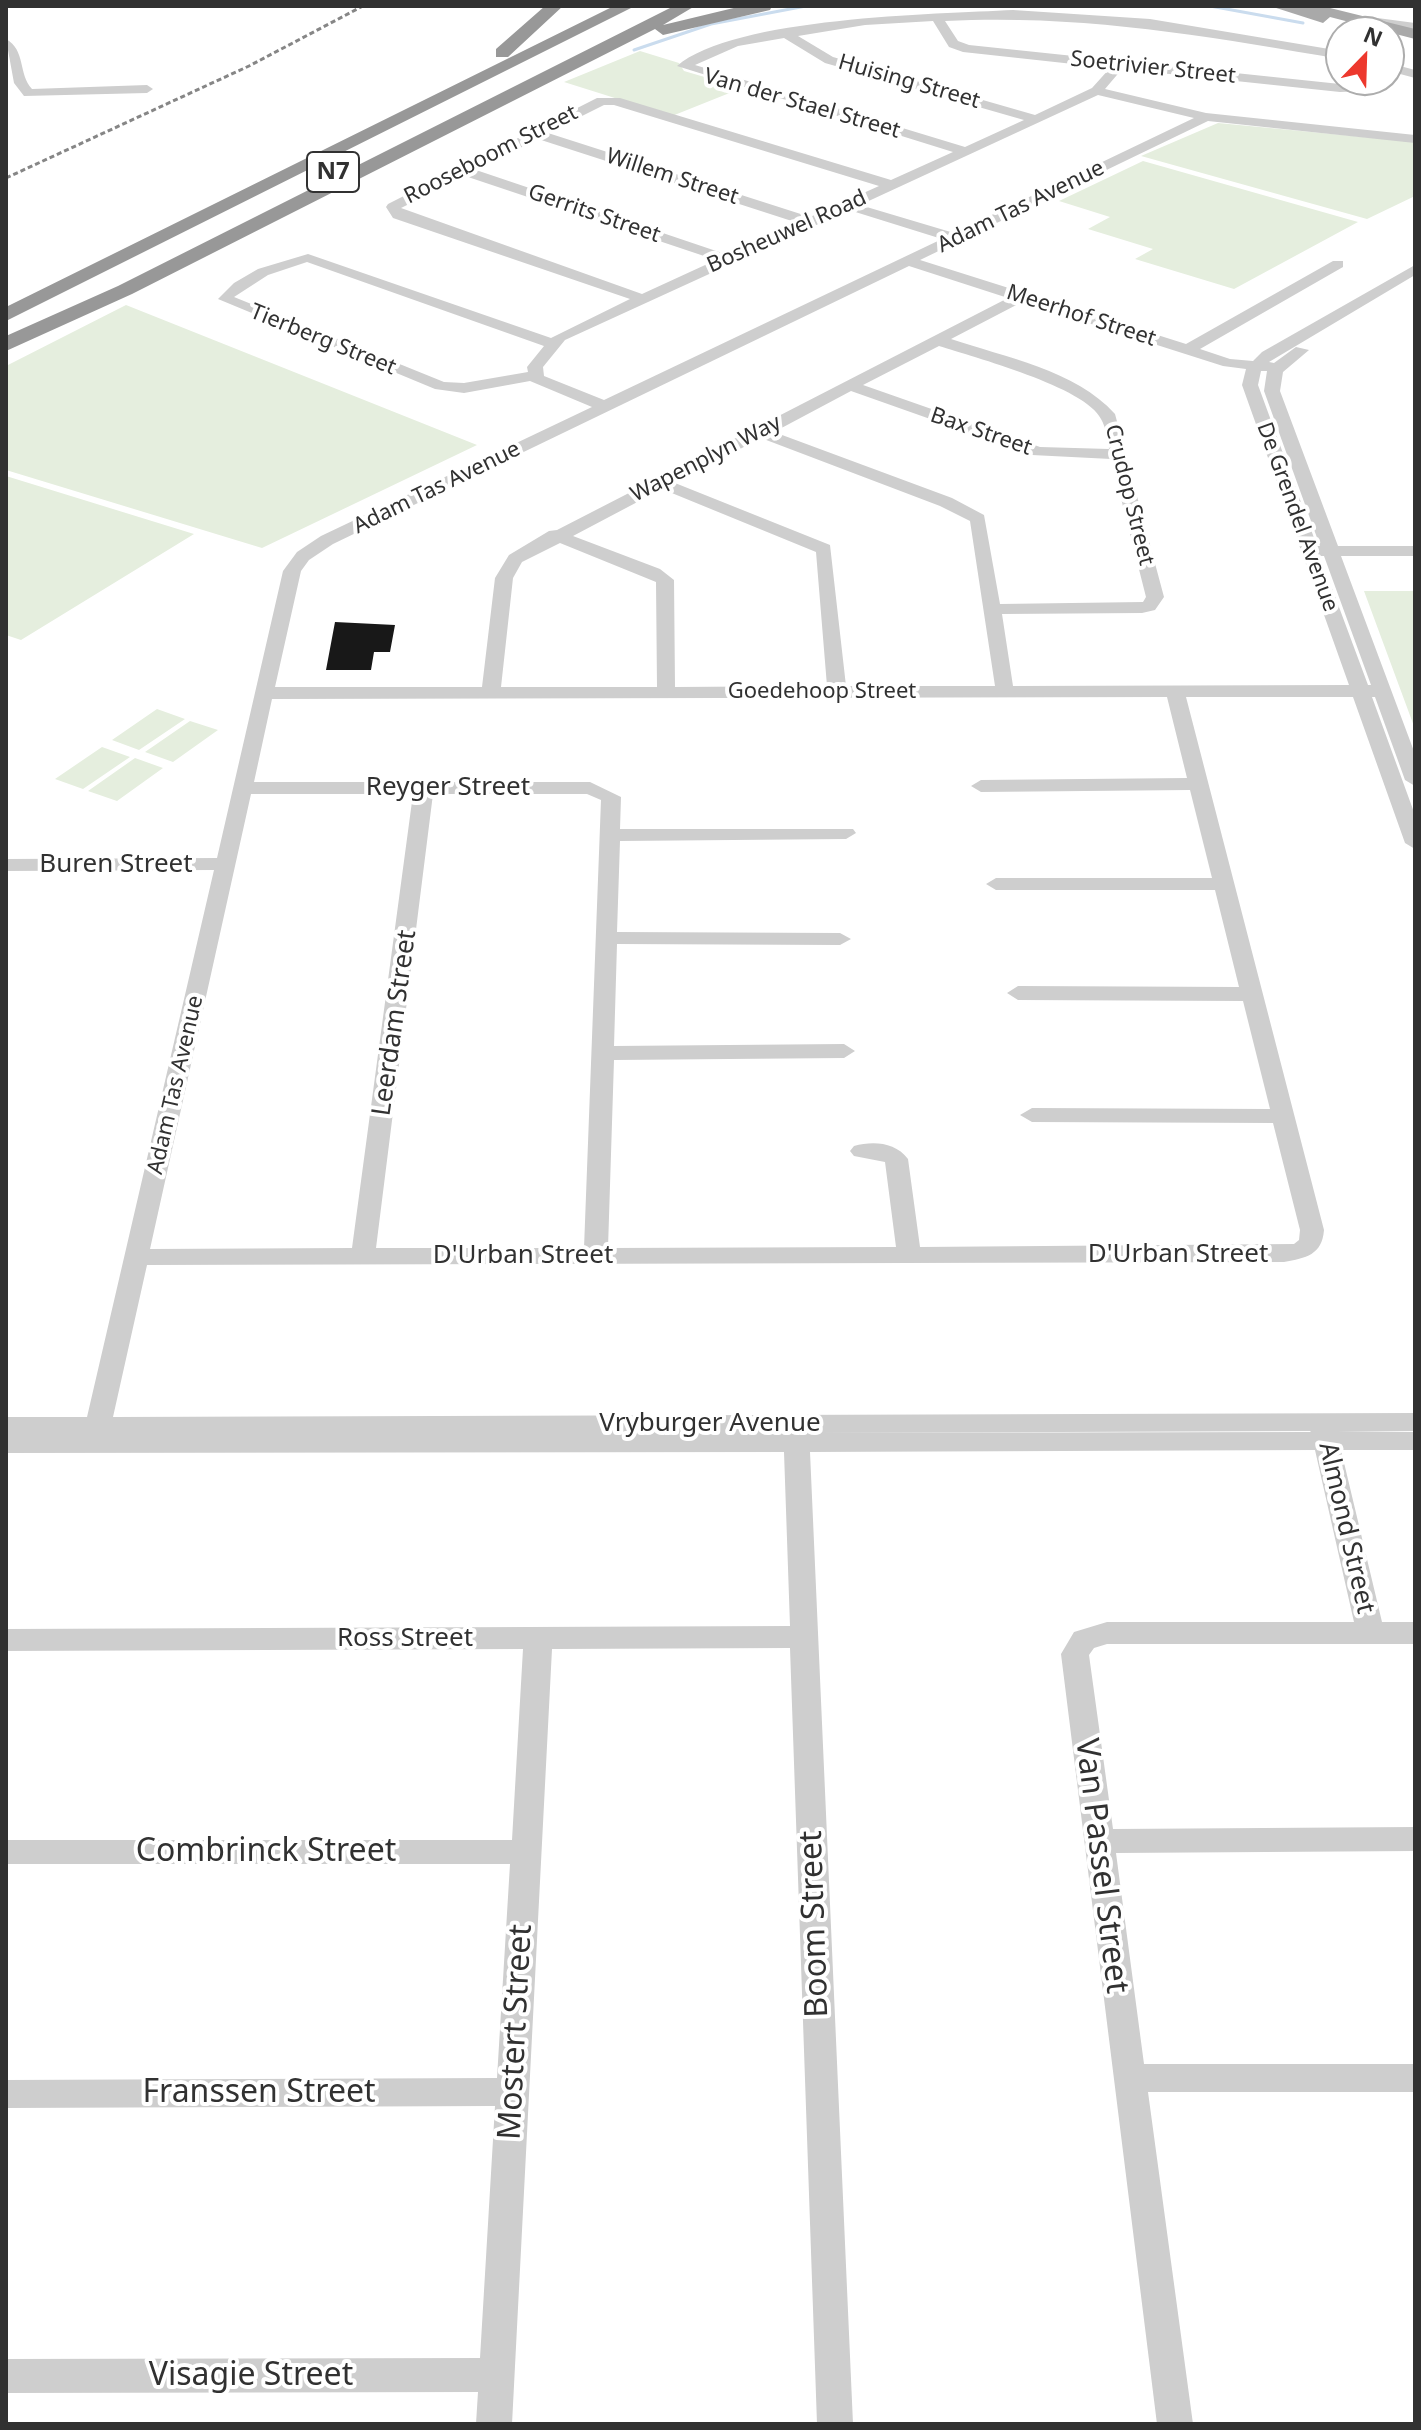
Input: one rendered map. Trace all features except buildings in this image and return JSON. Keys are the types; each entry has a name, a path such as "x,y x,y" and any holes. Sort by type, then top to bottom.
{"highway":[{"path":"325,156 505,51 555,6"},
{"name":"N7","path":"6,315 627,6"},
{"name":"N7","path":"6,342 661,6"},
{"path":"6,342 125,290 687,6"},
{"path":"575,65 671,28 764,6"}],"main road":[{"path":"1277,6 1325,19"},
{"path":"1304,6 1344,16"}],"street":[{"name":"Van der Stael Street","path":"965,151 697,73 683,66 735,43 873,20 1021,14 1137,22 1325,52"},
{"name":"Soetrivier Street","path":"936,17 953,44 967,49 1325,86"},
{"name":"Huising Street","path":"786,34 829,60 1036,119"},
{"path":"6,43 16,56 19,84 29,93 147,89"},
{"name":"Bosheuwel Road","path":"535,375 535,367 552,344 569,331 1097,91 1119,65"},
{"path":"1097,91 1206,117 1415,139"},
{"name":"Rooseboom Street","path":"640,298 395,213 396,204 591,103 612,101 891,185"},
{"name":"Adam Tas Avenue","path":"96,1434 292,571 303,556 327,540 1206,117"},
{"name":"Willem Street","path":"534,133 811,222"},
{"name":"Gerrits Street","path":"462,170 727,259"},
{"path":"847,205 955,238"},
{"name":"Tierberg Street","path":"535,375 464,388 441,386 225,299 229,292 269,270 296,258 308,258 552,344"},
{"name":"Meerhof Street","path":"909,261 1187,350 1254,368"},
{"path":"1187,350 1338,264"},
{"path":"1254,368 1272,351 1415,269"},
{"name":"De Grendel Avenue","path":"1415,281 1282,363 1271,383 1320,551 1370,692 1415,843"},
{"name":"Wapenplyn Way","path":"491,693 508,566 525,551 1021,297"},
{"name":"Crudop Street","path":"937,340 1062,384 1093,401 1109,417 1155,600 1146,607 1134,608 995,609"},
{"path":"1254,368 1282,363"},
{"path":"1254,368 1266,374 1271,383"},
{"name":"De Grendel Avenue","path":"1254,368 1250,385 1255,403 1320,551"},
{"path":"535,375 544,383 604,406"},
{"name":"Bax Street","path":"851,386 1038,452 1116,454"},
{"path":"760,432 974,514 980,522 1005,692"},
{"path":"659,482 824,549 837,691"},
{"path":"555,535 665,580 666,692"},
{"path":"1320,551 1415,551"},
{"name":"D'Urban Street","path":"137,1257 909,1256 1284,1254 1301,1251 1311,1243 1312,1230 1175,692"},
{"name":"De Grendel Avenue","path":"1370,692 1415,780"},
{"name":"Goedehoop Street","path":"265,693 1370,692"},
{"path":"981,786 1199,784"},
{"name":"Reyger Street","path":"244,788 600,789 612,801 596,1256"},
{"name":"Leerdam Street","path":"363,1257 424,788"},
{"path":"611,835 846,833"},
{"name":"Buren Street","path":"6,865 226,864"},
{"path":"996,884 1223,884"},
{"path":"605,938 840,939"},
{"path":"1018,993 1251,994"},
{"path":"601,1053 844,1051"},
{"path":"1032,1115 1281,1116"},
{"path":"862,1151 884,1151 896,1159 909,1256"},
{"name":"Vryburger Avenue","path":"1323,1432 1415,1422"},
{"name":"Vryburger Avenue","path":"6,1426 96,1434 1323,1432 1415,1441"},
{"name":"Almond Street","path":"1323,1432 1370,1633"},
{"name":"Boom Street","path":"796,1433 835,2424"},
{"name":"Vryburger Avenue","path":"6,1444 96,1434"},
{"name":"Van Passel Street","path":"1175,2424 1075,1654 1084,1640 1107,1633 1415,1633"},
{"name":"Ross Street","path":"6,1640 804,1637"},
{"name":"Mostert Street","path":"494,2424 538,1639"},
{"path":"1097,1841 1415,1839"},
{"name":"Combrinck Street","path":"6,1852 526,1852"},
{"path":"1129,2078 1415,2078"},
{"name":"Franssen Street","path":"6,2094 513,2092"},
{"name":"Visagie Street","path":"6,2376 497,2375"}],"green space":[{"path":"640,51 679,63 684,71 742,88 672,116 564,82"},
{"path":"1218,123 1415,142 1415,196 1367,219 1141,156"},
{"path":"1143,161 1358,222 1234,289 1135,259 1153,249 1088,229 1110,217 1059,201"},
{"path":"126,305 477,445 262,548 6,470 6,366"},
{"path":"6,476 194,534 21,640 6,635"},
{"path":"1364,591 1415,591 1415,729"},
{"path":"157,709 185,719 139,750 112,740"},
{"path":"190,721 218,730 173,762 145,752"},
{"path":"102,747 130,757 83,789 55,779"},
{"path":"135,758 163,768 117,801 88,791"}],"waterway":[{"path":"634,50 711,24 806,6"},
{"path":"1210,6 1303,23"}],"railway":[{"path":"6,178 249,66 363,6"}]}
